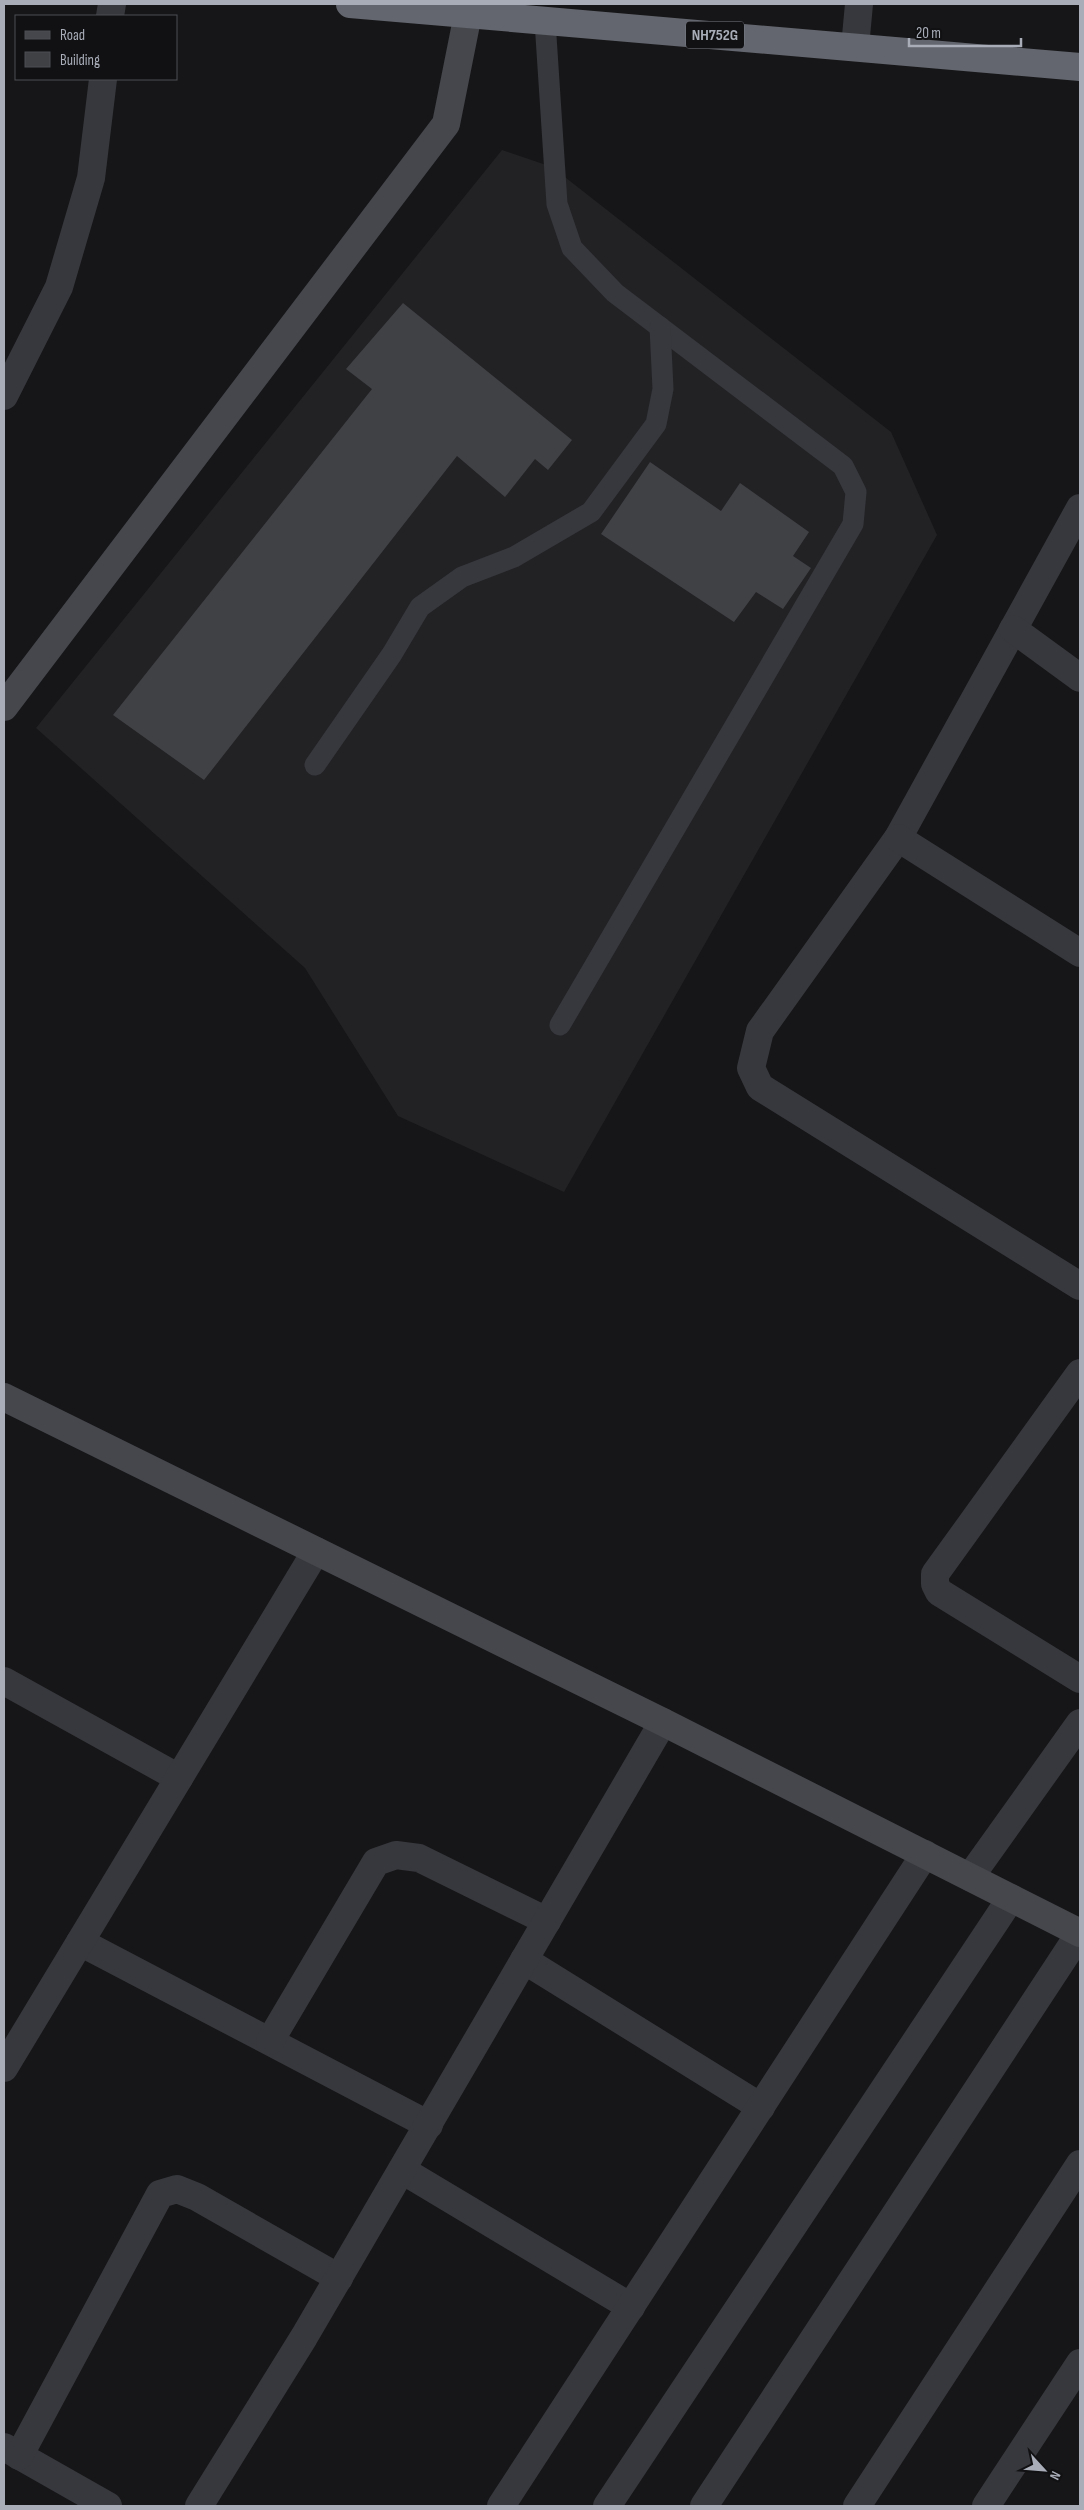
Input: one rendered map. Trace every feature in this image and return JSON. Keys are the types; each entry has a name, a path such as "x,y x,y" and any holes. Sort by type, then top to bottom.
{"highway":[{"name":"NH752G","path":"350,4 468,14 546,12 855,48 1080,67"}],"street":[{"path":"855,48 859,4"},
{"path":"4,707 446,124 468,14"},
{"path":"4,396 59,287 91,178 103,80"},
{"path":"1080,508 898,838 760,1031 751,1068 760,1087 1080,1286"},
{"path":"1013,629 1080,678"},
{"path":"898,838 1080,953"},
{"path":"1080,1373 935,1574 935,1584 939,1592 1080,1678"},
{"path":"4,1397 664,1722 1080,1933 704,2506"},
{"path":"4,2068 316,1551"},
{"path":"4,1681 179,1778"},
{"path":"199,2506 339,2278 664,1722"},
{"path":"970,1877 1080,1723"},
{"path":"501,2506 925,1854"},
{"path":"270,2041 376,1862 396,1855 419,1858 547,1921"},
{"path":"607,2506 1012,1898"},
{"path":"80,1942 429,2125"},
{"path":"524,1960 761,2107"},
{"path":"857,2506 1080,2164"},
{"path":"402,2170 631,2308"},
{"path":"108,2506 11,2452 160,2194 177,2190 198,2197 339,2278"},
{"path":"986,2506 1080,2363"}],"lane":[{"path":"546,12 557,204 572,248 615,293 843,466 856,492 853,524 560,1025"},
{"path":"314,766 392,654 420,607 462,578 514,557 591,512 656,424 663,389 660,327"}],"shaded area":[{"path":"502,150 552,167 891,432 937,535 564,1192 398,1116 305,968 36,728"}],"building":[{"path":"403,303 572,440 548,470 535,459 505,497 457,456 204,780 113,715 372,389 346,369"},
{"path":"650,462 721,511 740,483 809,532 793,556 811,568 783,609 756,592 734,622 601,534"}]}
